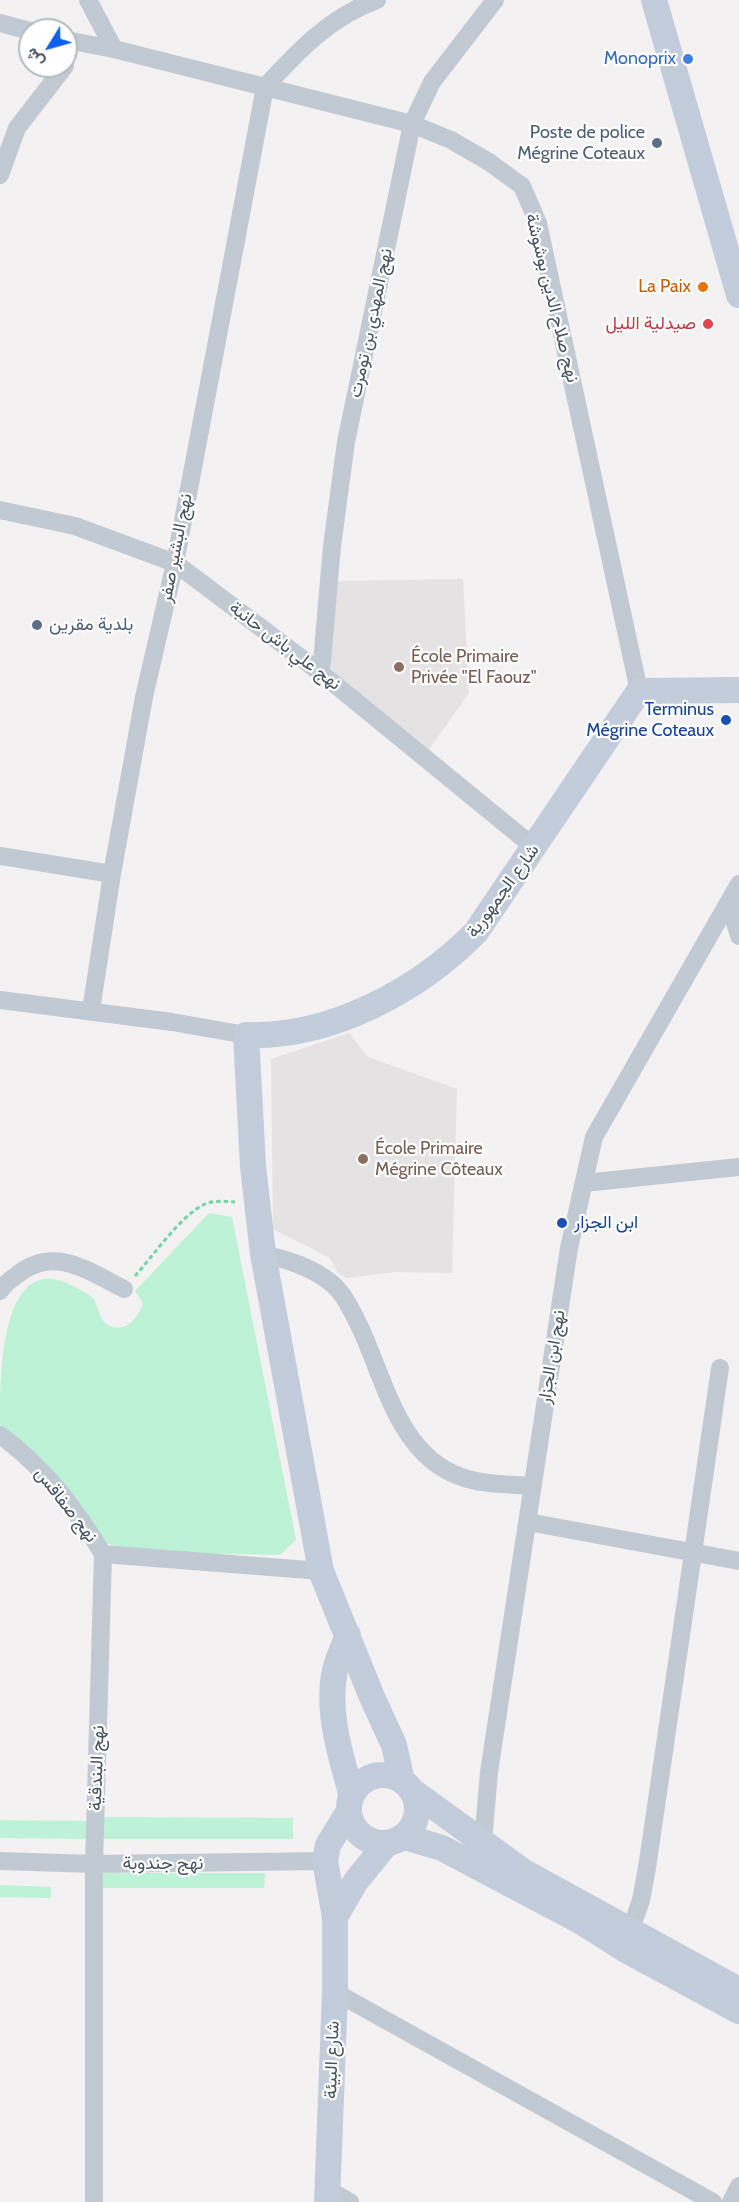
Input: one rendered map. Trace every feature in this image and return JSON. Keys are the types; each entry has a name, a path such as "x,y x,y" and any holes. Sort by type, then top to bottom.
{"street":[{"path":"88,0 114,49"},
{"path":"265,87 315,37 345,13 377,0"},
{"name":"نهج المهدي بن تومرت","path":"321,673 332,546 346,442 412,124 432,82 495,0"},
{"path":"654,0 732,249 739,295"},
{"path":"0,23 18,28"},
{"name":"نهج صلاح الدين بوشوشة","path":"78,43 114,49 412,124 451,140 489,162 522,186 538,223 639,691"},
{"path":"0,175 17,128 55,78"},
{"name":"نهج البشير صفر","path":"91,1010 112,874 144,697 175,563 265,87"},
{"name":"نهج علي باش حانبة","path":"0,510 75,526 175,563 321,673 535,848"},
{"path":"639,691 739,690"},
{"name":"شارع الجمهورية","path":"0,1000 91,1010 246,1035 275,1036 296,1033 363,1010 427,975 455,953 476,932 535,848 639,691"},
{"path":"0,856 112,874"},
{"name":"نهج ابن الجزار","path":"478,1854 569,1248 594,1137 739,884"},
{"path":"729,902 739,936"},
{"path":"246,1035 256,1203 263,1254 321,1571 372,1698 394,1745 417,1809 416,1818 356,1881 335,1917"},
{"path":"584,1183 739,1167"},
{"path":"263,1254 301,1263 331,1283 344,1298 371,1349 387,1394 407,1434 433,1462 457,1475 479,1482 532,1486"},
{"path":"0,1292 22,1271 43,1260 66,1262 124,1289"},
{"path":"631,1929 641,1900 647,1868 720,1368"},
{"name":"نهج صفاقس","path":"0,1435 49,1476 83,1521 103,1554"},
{"path":"528,1522 739,1561"},
{"path":"103,1554 321,1571"},
{"name":"نهج البندقية","path":"93,2202 94,1864 103,1554"},
{"path":"348,1635 335,1670 333,1688 339,1753 352,1823 359,1834 370,1841 396,1840 478,1854 524,1872 739,1990"},
{"path":"326,1862 328,1845 360,1784 374,1777 388,1776 407,1786 478,1854 626,1950 739,2011"},
{"name":"نهج جندوبة","path":"0,1861 94,1864 326,1862"},
{"name":"شارع البيئة","path":"326,1862 335,1917 335,1992 327,2196"},
{"path":"335,1992 713,2202"},
{"path":"731,2202 739,2186"},
{"path":"327,2196 350,2202"}],"path":[{"path":"124,1289 173,1232 201,1206 216,1201 256,1203"}],"shaded area":[{"name":"École Primaire Privée \"El Faouz\"","path":"463,579 469,693 428,751 334,672 328,661 331,581"},
{"name":"École Primaire Mégrine Côteaux","path":"349,1033 368,1057 457,1089 452,1273 395,1272 347,1278 338,1273 330,1258 273,1229 271,1059"}],"green space":[{"path":"209,1213 232,1217 296,1540 280,1555 132,1552 106,1543 49,1468 28,1446 0,1425 1,1377 9,1322 18,1300 31,1284 49,1279 73,1286 93,1298 100,1315 108,1325 124,1327 136,1318 143,1304 135,1291"},
{"path":"100,1817 293,1818 293,1839 100,1839"},
{"path":"0,1820 89,1821 89,1839 0,1838"},
{"path":"103,1873 265,1873 264,1888 103,1888"},
{"path":"0,1885 51,1887 51,1898 0,1897"}],"place":[{"name":"Monoprix","path":"688,59"},
{"name":"Poste de police Mégrine Coteaux","path":"657,143"},
{"name":"La Paix","path":"703,287"},
{"name":"صيدلية الليل","path":"708,324"},
{"name":"بلدية مقرين","path":"37,625"},
{"name":"École Primaire Privée \"El Faouz\"","path":"399,667"},
{"name":"Terminus Mégrine Coteaux","path":"726,720"},
{"name":"École Primaire Mégrine Côteaux","path":"363,1159"},
{"name":"ابن الجزار","path":"562,1223"}]}
